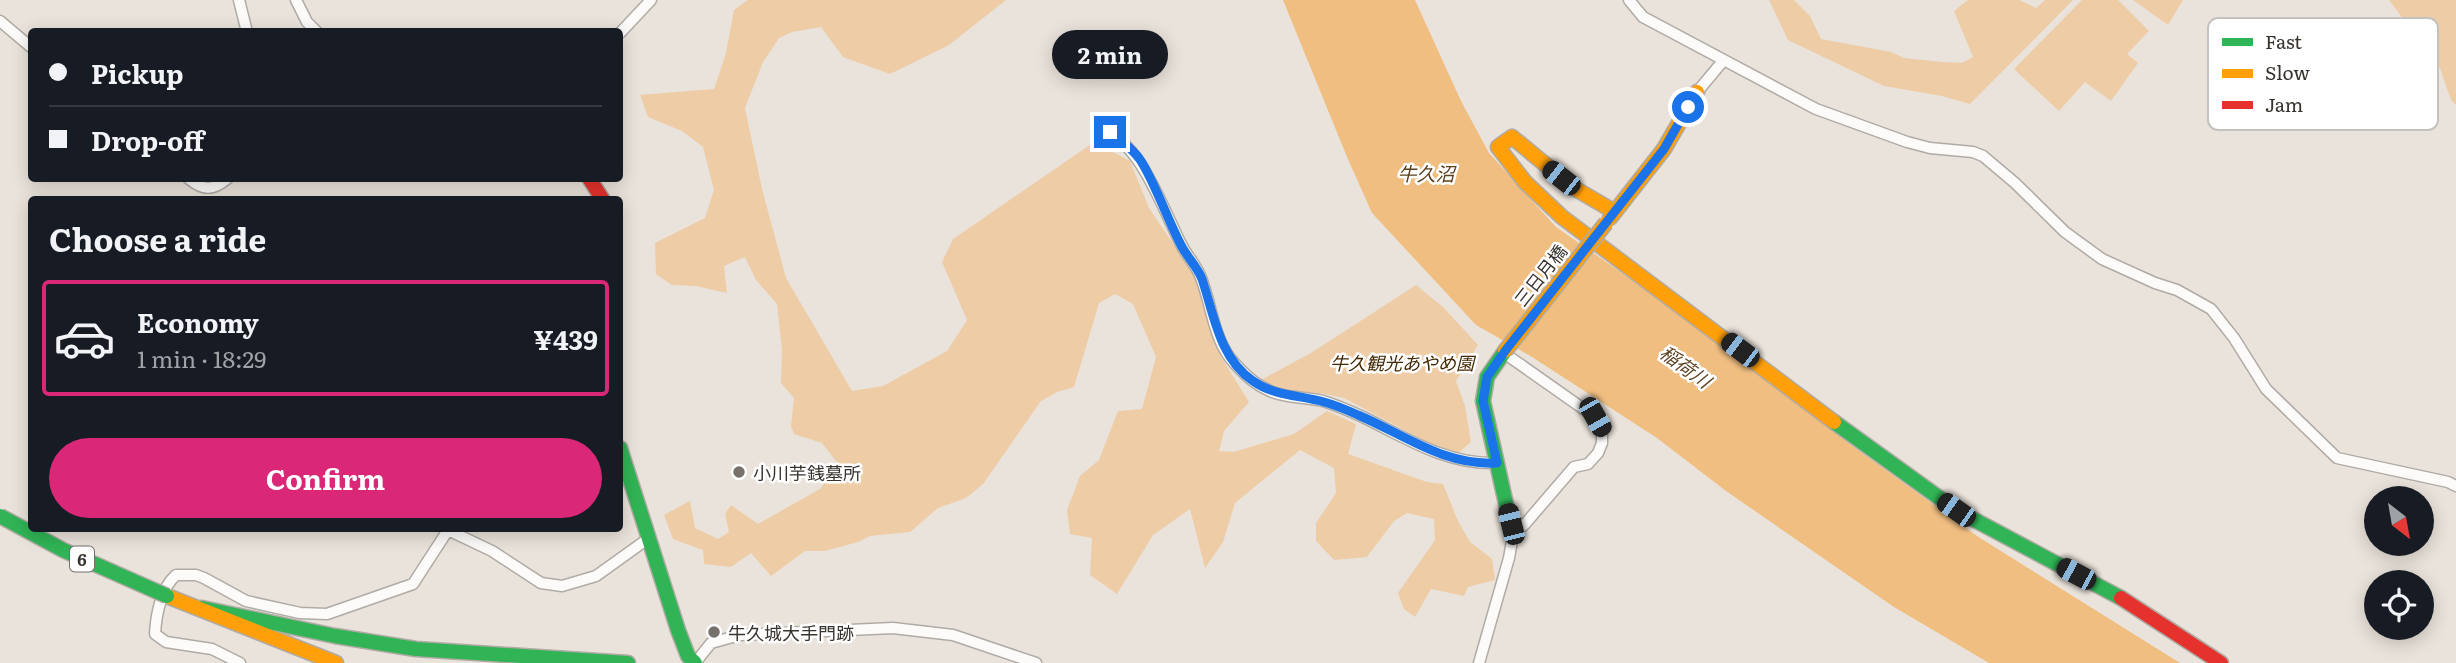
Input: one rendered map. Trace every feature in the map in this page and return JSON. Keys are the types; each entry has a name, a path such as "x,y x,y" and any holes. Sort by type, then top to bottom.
{"main road":[{"name":"三日月橋","path":"1513,535 1483,401 1487,377 1664,149 1697,92"},
{"path":"1610,218 1512,137 1498,147 1525,182 1562,217 1956,510 2123,599 2221,663"},
{"path":"623,457 682,640 688,656 695,663"},
{"name":"6","path":"0,516 28,531"},
{"name":"6","path":"30,532 63,550 167,596 202,608"},
{"path":"202,608 239,626 336,663"},
{"path":"202,608 412,648 472,655 540,656 628,663"}],"street":[{"path":"239,0 246,28"},
{"path":"296,0 313,28"},
{"path":"623,30 651,0"},
{"path":"1629,0 1643,17 1816,109 1907,142 1930,148 1973,152 1983,156 2065,232 2102,259 2155,284 2177,290 2211,309 2234,338 2266,389 2337,458 2456,486"},
{"path":"0,21 28,45"},
{"path":"1697,92 1723,61"},
{"path":"1102,131 1110,132 1122,140 1140,160 1183,249 1201,276 1219,335 1229,356 1250,380 1268,391 1324,402 1360,415 1413,443 1449,458 1480,464 1497,463"},
{"path":"193,182 199,187 211,189 222,182"},
{"path":"1479,663 1513,535 1574,467 1588,464 1598,453 1602,443 1602,430 1595,417 1504,352"},
{"path":"240,663 212,649 166,642 155,634 157,613 171,579 176,575 204,578 246,601 300,613 327,614 413,584 447,532"},
{"path":"452,532 492,551 541,583 562,586 596,576 649,538"},
{"path":"695,663 711,643 740,635 893,628 953,635 1037,663"}],"green space":[{"path":"748,0 1006,0 949,45 890,74 843,57 821,27 792,32 779,38 763,62 745,108 762,189 786,278 852,391 883,386 947,351 967,320 942,262 953,239 1094,142 1130,161 1149,208 1193,273 1221,357 1249,402 1224,431 1219,451 1234,452 1294,434 1327,411 1356,424 1348,454 1427,482 1443,484 1470,542 1492,559 1495,580 1468,587 1464,596 1431,589 1415,617 1404,609 1398,593 1435,540 1434,519 1407,513 1394,521 1367,557 1334,560 1316,541 1316,523 1336,493 1334,468 1300,450 1235,503 1223,542 1205,568 1190,509 1153,535 1117,594 1090,575 1092,538 1070,534 1067,510 1080,476 1099,460 1118,411 1142,409 1156,357 1133,304 1115,294 1099,303 1074,387 1041,401 983,484 966,498 938,508 910,532 870,536 825,551 805,551 771,576 751,553 731,567 704,564 703,550 673,539 664,515 690,501 695,528 718,539 729,532 725,514 731,505 758,524 820,489 839,465 822,443 794,434 791,426 794,398 781,383 782,350 777,304 756,280 745,257 724,266 727,293 696,286 672,285 656,274 655,243 705,218 714,190 703,147 682,131 648,117 640,95 714,89 726,53 734,10"},
{"path":"1769,0 1794,0 1810,16 1821,39 1891,52 1904,58 1962,63 1973,57 1954,11 1968,0 2019,0 2036,8 2045,0 2073,0 1970,104 1884,86 1788,40"},
{"path":"2082,0 2118,0 2149,31 2127,54 2138,63 2111,101 2085,82 2059,111 2014,69"},
{"path":"2133,0 2183,0 2168,25"},
{"path":"2389,0 2456,0 2456,105 2451,100 2438,65 2438,18 2402,18"},
{"name":"牛久観光あやめ園","path":"1416,285 1443,307 1478,345 1456,381 1465,406 1471,442 1457,454 1429,443 1344,398 1288,391 1259,381 1311,353"}],"water":[{"name":"牛久沼","path":"1283,0 1415,0 1461,101 1489,153 1556,227 1688,319 1851,445 1977,536 2180,663 1989,663 1894,607 1726,491 1657,438 1532,357 1476,325 1372,213"}],"traffic: fast":[{"path":"1505,351 1487,377 1483,401 1513,535"},
{"path":"1834,422 1956,510 2121,598"},
{"path":"623,457 678,630 688,656 695,663"},
{"path":"0,516 28,531"},
{"path":"30,532 63,550 167,596"},
{"path":"202,608 335,636 416,649 628,663"}],"traffic: slow":[{"path":"1610,218 1664,149 1697,92"},
{"path":"1615,212 1574,188 1512,137 1498,147 1525,182 1562,217 1834,422"},
{"path":"1505,351 1606,223"},
{"path":"167,596 336,663"}],"traffic: jam":[{"path":"592,182 600,196"},
{"path":"2121,598 2221,663"}],"place":[{"name":"小川芋銭墓所","path":"739,472"},
{"name":"牛久城大手門跡","path":"714,632"}],"route":[{"path":"1110,132 1122,140 1140,160 1183,249 1201,276 1219,335 1229,356 1250,380 1268,391 1324,402 1360,415 1413,443 1449,458 1480,464 1497,463 1483,401 1487,377 1664,149 1688,107"}],"water label":[{"name":"稲荷川","path":"1686,366"}]}
